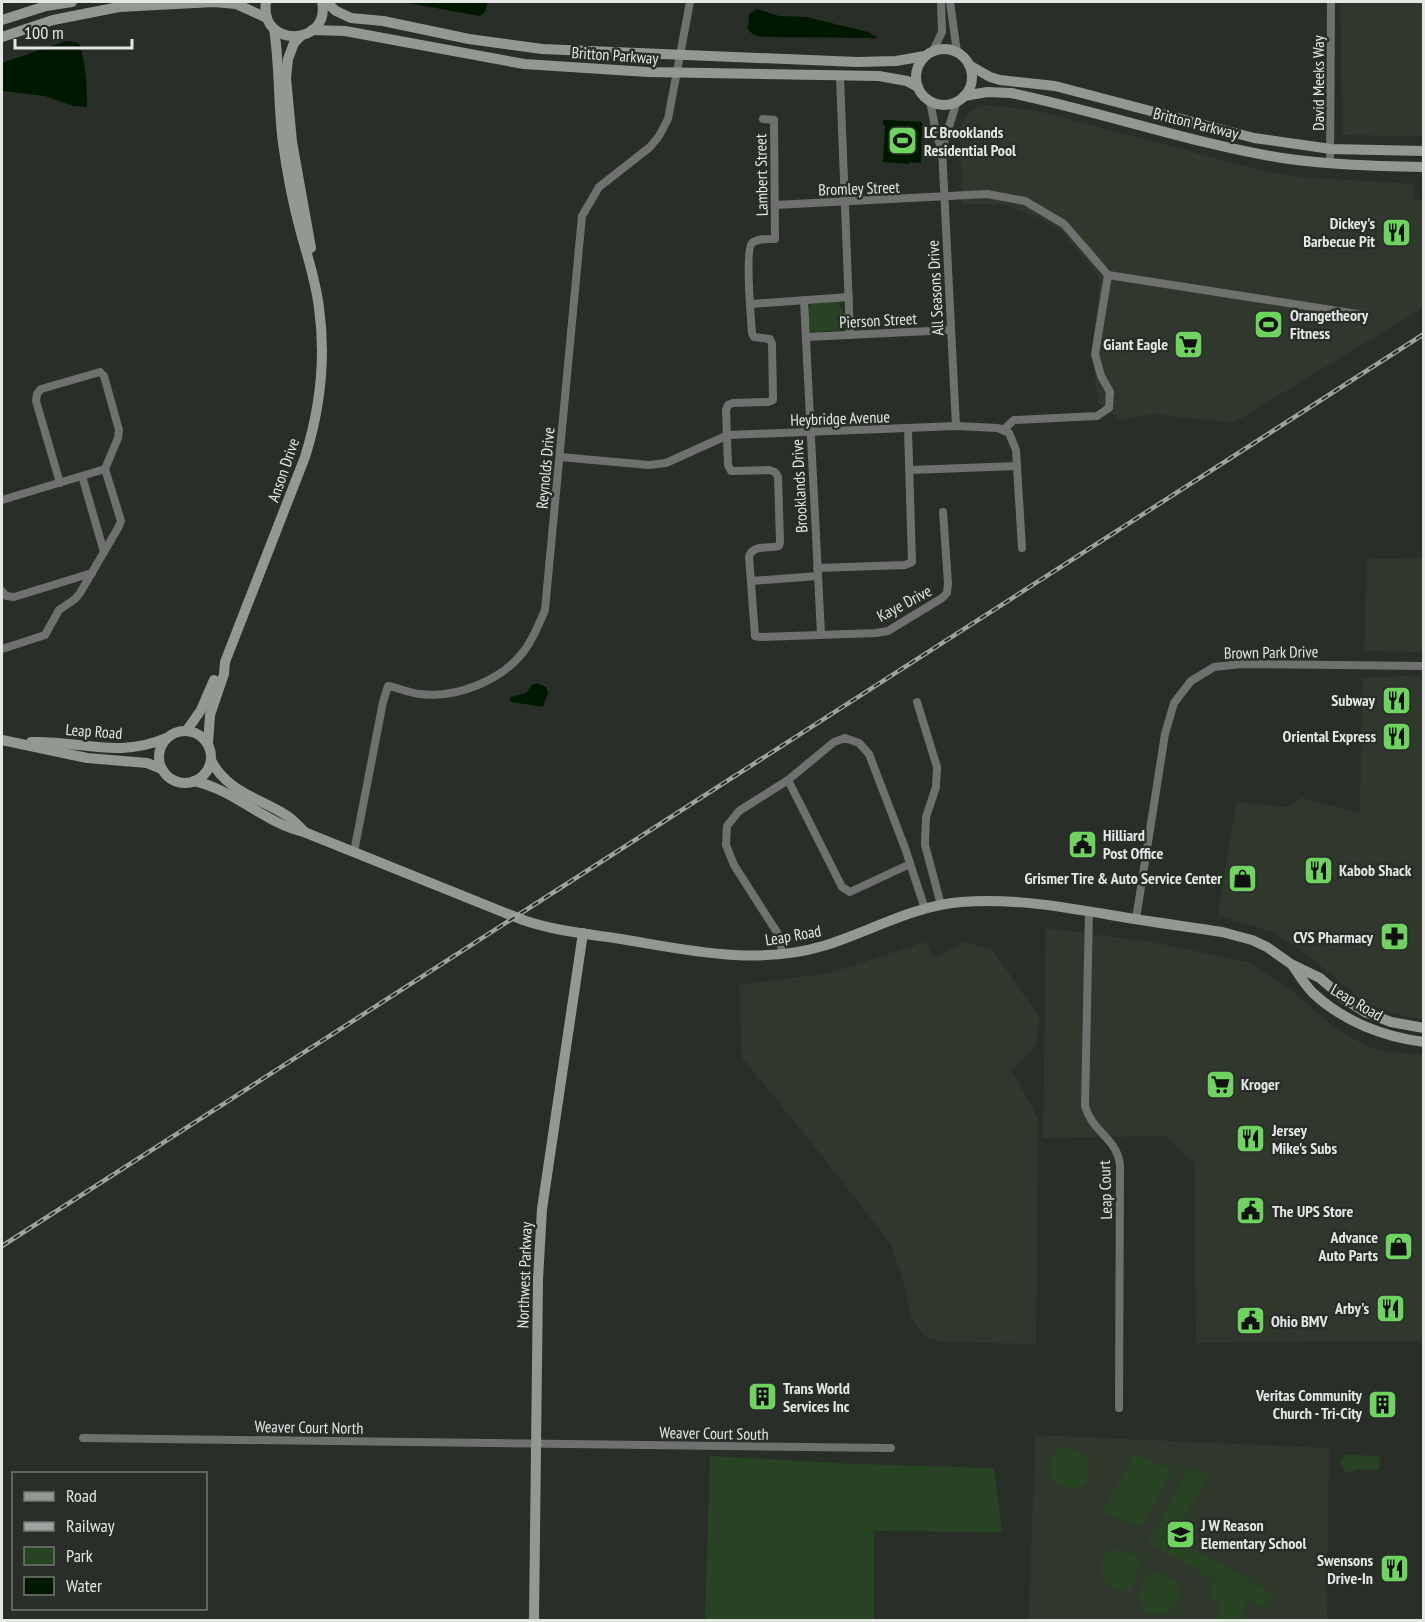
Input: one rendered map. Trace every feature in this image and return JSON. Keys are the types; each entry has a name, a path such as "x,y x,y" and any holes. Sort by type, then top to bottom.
{"street":[{"path":"2,20 46,6 72,2"},
{"path":"2,37 53,20 120,7 214,2 236,4 267,18"},
{"path":"266,2 267,18 274,29 286,36 301,36 312,30 322,15 324,2"},
{"name":"Britton Parkway","path":"324,2 351,18 383,21 469,39 543,49 857,62 896,61 929,53"},
{"name":"Reynolds Drive","path":"354,852 388,686 420,694 458,692 474,686 505,669 519,656 545,610 582,216 599,187 638,158 659,136 668,119 690,2"},
{"path":"941,2 942,32 929,53 920,61 916,74 918,87 930,101 939,104 960,98 971,81 969,65 957,52 950,2"},
{"name":"David Meeks Way","path":"1330,164 1332,2"},
{"name":"Anson Drive","path":"274,29 283,143 300,230 314,278"},
{"name":"Britton Parkway","path":"312,30 345,31 524,64 676,73 891,77 907,81 918,87"},
{"name":"Anson Drive","path":"208,744 210,715 224,674 225,662 292,494 314,427 320,387 322,345 320,309 309,229 291,142 287,99 288,59 294,44 301,36"},
{"path":"929,53 941,49 957,52"},
{"name":"Britton Parkway","path":"969,65 1000,80 1055,86 1254,138 1331,149 1424,151"},
{"path":"840,77 850,335"},
{"name":"Britton Parkway","path":"960,98 987,92 1011,93 1230,148 1283,158 1330,164 1424,167"},
{"name":"All Seasons Drive","path":"942,149 960,98"},
{"name":"All Seasons Drive","path":"930,101 937,137 942,149 956,426"},
{"name":"Lambert Street","path":"754,636 749,556 751,551 756,549 779,546 778,477 775,472 769,470 731,471 728,465 726,410 728,405 733,403 773,400 772,344 770,339 754,337 750,304 749,248 756,241 775,239 774,120 764,119"},
{"name":"Bromley Street","path":"775,205 987,194 1025,201 1064,224 1108,275"},
{"path":"1022,548 1016,450 1013,439 1003,430 1014,420 1097,416 1109,408 1110,392 1101,376 1095,354 1108,275 1364,315"},
{"name":"Pierson Street","path":"750,304 849,297"},
{"name":"Brooklands Drive","path":"804,300 821,634"},
{"name":"Pierson Street","path":"806,337 951,330"},
{"path":"2,650 45,635 59,610 75,600 121,521 105,469 119,430 104,376 100,372 41,389 37,394 36,401 60,483"},
{"name":"Heybridge Avenue","path":"560,457 649,465 666,463 728,435 956,426 993,427 1003,430"},
{"path":"751,581 817,572 905,565 912,562 908,429"},
{"path":"910,470 1017,466"},
{"path":"2,500 105,469"},
{"path":"82,476 104,552"},
{"name":"Kaye Drive","path":"754,636 888,631 942,598 947,593 943,512"},
{"path":"2,591 6,596 14,597 92,573"},
{"name":"Anson Drive","path":"187,730 201,710 219,669 225,662"},
{"name":"Brown Park Drive","path":"1136,919 1166,734 1174,703 1191,681 1214,667 1241,664 1424,666"},
{"path":"917,702 937,768 936,787 926,817 925,845 941,905"},
{"path":"179,730 187,730 200,734 208,744 211,760 206,773 188,783 170,779 162,769 159,753 166,738 179,730"},
{"name":"Leap Road","path":"18,743 34,742 120,749 152,744 166,738"},
{"path":"782,954 780,937 734,865 726,845 728,826 739,811 788,780 834,742 845,738 860,743 869,754 925,909"},
{"name":"Leap Road","path":"2,740 87,758 147,763 162,769"},
{"name":"Leap Road","path":"211,760 227,782 288,816 304,832"},
{"path":"788,780 842,886 850,892 910,864"},
{"name":"Leap Road","path":"194,781 217,788 287,827 536,924 746,957 782,954 823,946 941,905 978,901 1017,901 1222,932 1252,940 1267,947 1291,964 1320,978 1343,998 1365,1012 1391,1022 1424,1028"},
{"name":"Leap Court","path":"1089,911 1085,1106 1088,1119 1113,1145 1119,1155 1119,1408"},
{"name":"Northwest Parkway","path":"534,1620 538,1297 542,1209 583,933"},
{"name":"Leap Road","path":"1291,964 1312,992 1368,1028 1389,1036 1424,1042"},
{"name":"Weaver Court North","path":"83,1438 536,1444"},
{"name":"Weaver Court South","path":"536,1444 891,1448"}],"shaded area":[{"path":"1340,2 1423,2 1423,136 1343,135"},
{"path":"987,105 1038,111 1264,171 1301,177 1414,184 1415,199 1423,200 1423,308 1233,423 1154,414 1121,420 1098,403 1092,352 1100,279 1090,264 1058,228 1040,218 1003,204 962,204 960,128 970,110"},
{"path":"1423,558 1423,652 1364,651 1367,559"},
{"path":"1423,677 1423,1020 1392,1013 1364,1002 1304,952 1273,932 1218,916 1236,802 1286,807 1302,798 1360,813 1362,678"},
{"path":"1046,928 1151,942 1248,962 1293,992 1334,1027 1366,1046 1389,1052 1423,1055 1423,1341 1196,1343 1194,1163 1167,1136 1043,1138"},
{"path":"925,942 934,958 965,942 993,950 1040,1019 1036,1045 1012,1071 1039,1120 1036,1344 942,1342 924,1336 912,1320 901,1273 890,1243 742,1058 739,985 830,973"},
{"name":"J W Reason Elementary School","path":"1035,1435 1329,1448 1327,1620 1029,1620"}],"green space":[{"path":"838,302 844,312 844,327 841,330 814,332 810,329 807,319 812,304"},
{"path":"1068,1446 1087,1458 1088,1479 1078,1488 1063,1486 1049,1473 1056,1452"},
{"path":"1135,1454 1173,1470 1141,1526 1102,1512"},
{"path":"1351,1454 1380,1457 1379,1470 1356,1469 1353,1472 1346,1472 1341,1466 1341,1459"},
{"path":"710,1456 856,1464 994,1468 1002,1532 874,1531 874,1620 705,1620"},
{"path":"1190,1467 1208,1476 1165,1552 1148,1542"},
{"path":"1176,1538 1273,1594 1263,1608 1235,1592 1247,1600 1243,1612 1244,1620 1215,1620 1222,1606 1209,1593 1215,1581 1167,1553"},
{"path":"1120,1548 1140,1558 1132,1590 1124,1591 1111,1586 1106,1581 1101,1568 1106,1554"},
{"path":"1155,1572 1169,1577 1178,1585 1180,1595 1178,1603 1167,1613 1152,1614 1141,1605 1142,1588 1148,1574"}],"water":[{"path":"403,2 488,2 485,12 480,16"},
{"path":"757,9 779,16 806,17 868,32 878,38 762,37 748,30 749,14"},
{"path":"66,41 79,43 86,75 87,107 73,106 45,96 2,91 2,63"},
{"name":"LC Brooklands Residential Pool","path":"883,120 922,122 921,163 883,162 885,125 883,125"},
{"path":"537,683 546,687 548,693 543,707 510,700 511,697 526,693 532,685"}],"railway":[{"path":"2,1246 1424,334"}],"place":[{"name":"LC Brooklands Residential Pool","path":"903,141"},
{"name":"Dickey's Barbecue Pit","path":"1396,232"},
{"name":"Orangetheory Fitness","path":"1269,324"},
{"name":"Giant Eagle","path":"1189,344"},
{"name":"Subway","path":"1396,700"},
{"name":"Oriental Express","path":"1397,736"},
{"name":"Hilliard Post Office","path":"1082,844"},
{"name":"Kabob Shack","path":"1318,870"},
{"name":"Grismer Tire & Auto Service Center","path":"1243,878"},
{"name":"CVS Pharmacy","path":"1394,937"},
{"name":"Kroger","path":"1220,1084"},
{"name":"Jersey Mike's Subs","path":"1251,1139"},
{"name":"The UPS Store","path":"1251,1211"},
{"name":"Advance Auto Parts","path":"1399,1246"},
{"name":"Arby's","path":"1390,1308"},
{"name":"Ohio BMV","path":"1250,1321"},
{"name":"Trans World Services Inc","path":"762,1397"},
{"name":"Veritas Community Church - Tri-City","path":"1383,1404"},
{"name":"J W Reason Elementary School","path":"1180,1534"},
{"name":"Swensons Drive-In","path":"1394,1569"}]}
